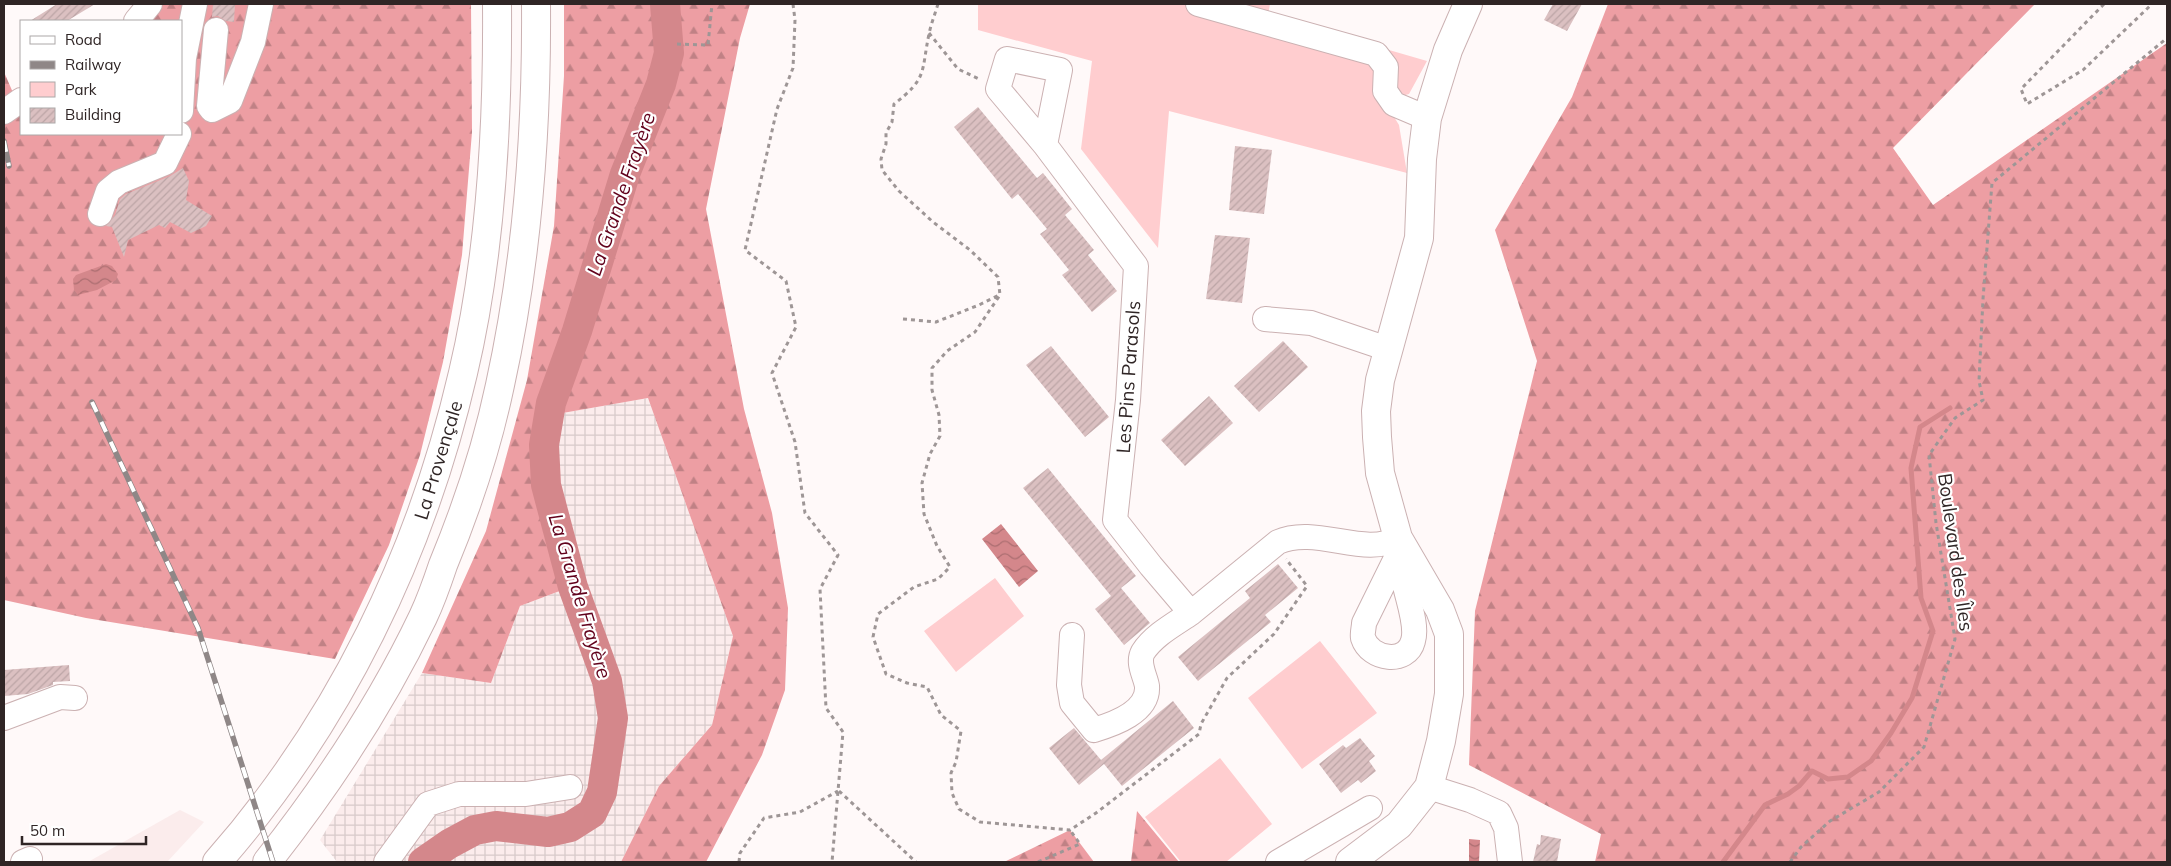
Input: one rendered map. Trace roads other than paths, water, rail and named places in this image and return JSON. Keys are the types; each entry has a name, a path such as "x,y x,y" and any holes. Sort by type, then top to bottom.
{"main road":[{"name":"La Provençale","path":"217,862 277,789 312,737 351,672 389,598 440,461 464,372 479,286 495,119 497,4"},
{"name":"La Provençale","path":"267,862 304,815 351,747 388,684 423,616 456,532 478,468 500,384 524,230 532,145 536,4"},
{"path":"1350,862 1399,824 1429,787 1441,741 1449,694 1448,634 1440,610 1400,542 1380,473 1376,437 1376,411 1380,380 1419,238 1422,160 1427,118 1448,50 1468,4"}],"street":[{"path":"137,20 150,4"},
{"path":"182,93 184,58 195,4"},
{"path":"216,30 209,106 212,110 230,101 253,42 261,4"},
{"path":"1198,4 1244,10 1376,54 1386,67 1386,91 1394,104 1427,118"},
{"name":"Les Pins Parasols","path":"1045,145 1060,70 1006,59 998,88 1045,145 1136,266 1128,400 1115,520 1191,613"},
{"path":"4,112 20,101"},
{"path":"100,214 108,191 119,182 165,163 179,135"},
{"path":"1265,319 1311,323 1388,349"},
{"path":"1072,635 1069,685 1072,702 1094,730 1115,724 1138,708 1147,687 1140,661 1143,652 1163,632 1191,613 1274,545 1290,536 1310,536 1381,544 1400,542"},
{"path":"4,718 60,697 75,698"},
{"path":"386,862 428,804 460,794 526,794 570,787"},
{"path":"1429,787 1470,800 1499,813 1506,828 1510,862"},
{"path":"1278,862 1370,808"}],"water":[{"path":"106,264 112,266 118,274 116,280 97,290 78,295 74,290 73,279 76,275"},
{"path":"1001,524 1038,571 1019,587 982,539"},
{"path":"1469,839 1480,840 1479,862 1469,862"}],"waterway":[{"name":"La Grande Frayère","path":"423,862 449,844 475,830 496,826 548,832 570,827 592,813 602,792 613,718 607,681 573,587 546,485 544,445 551,403 577,331 625,174 661,84 669,53 665,4"},
{"path":"1723,862 1765,805 1788,794 1799,786 1812,771 1828,779 1848,777 1871,761 1912,698 1933,631 1921,598 1911,468 1920,427 1950,408"}],"railway":[{"path":"4,141 9,166"},
{"path":"92,402 198,628 273,862"}]}
